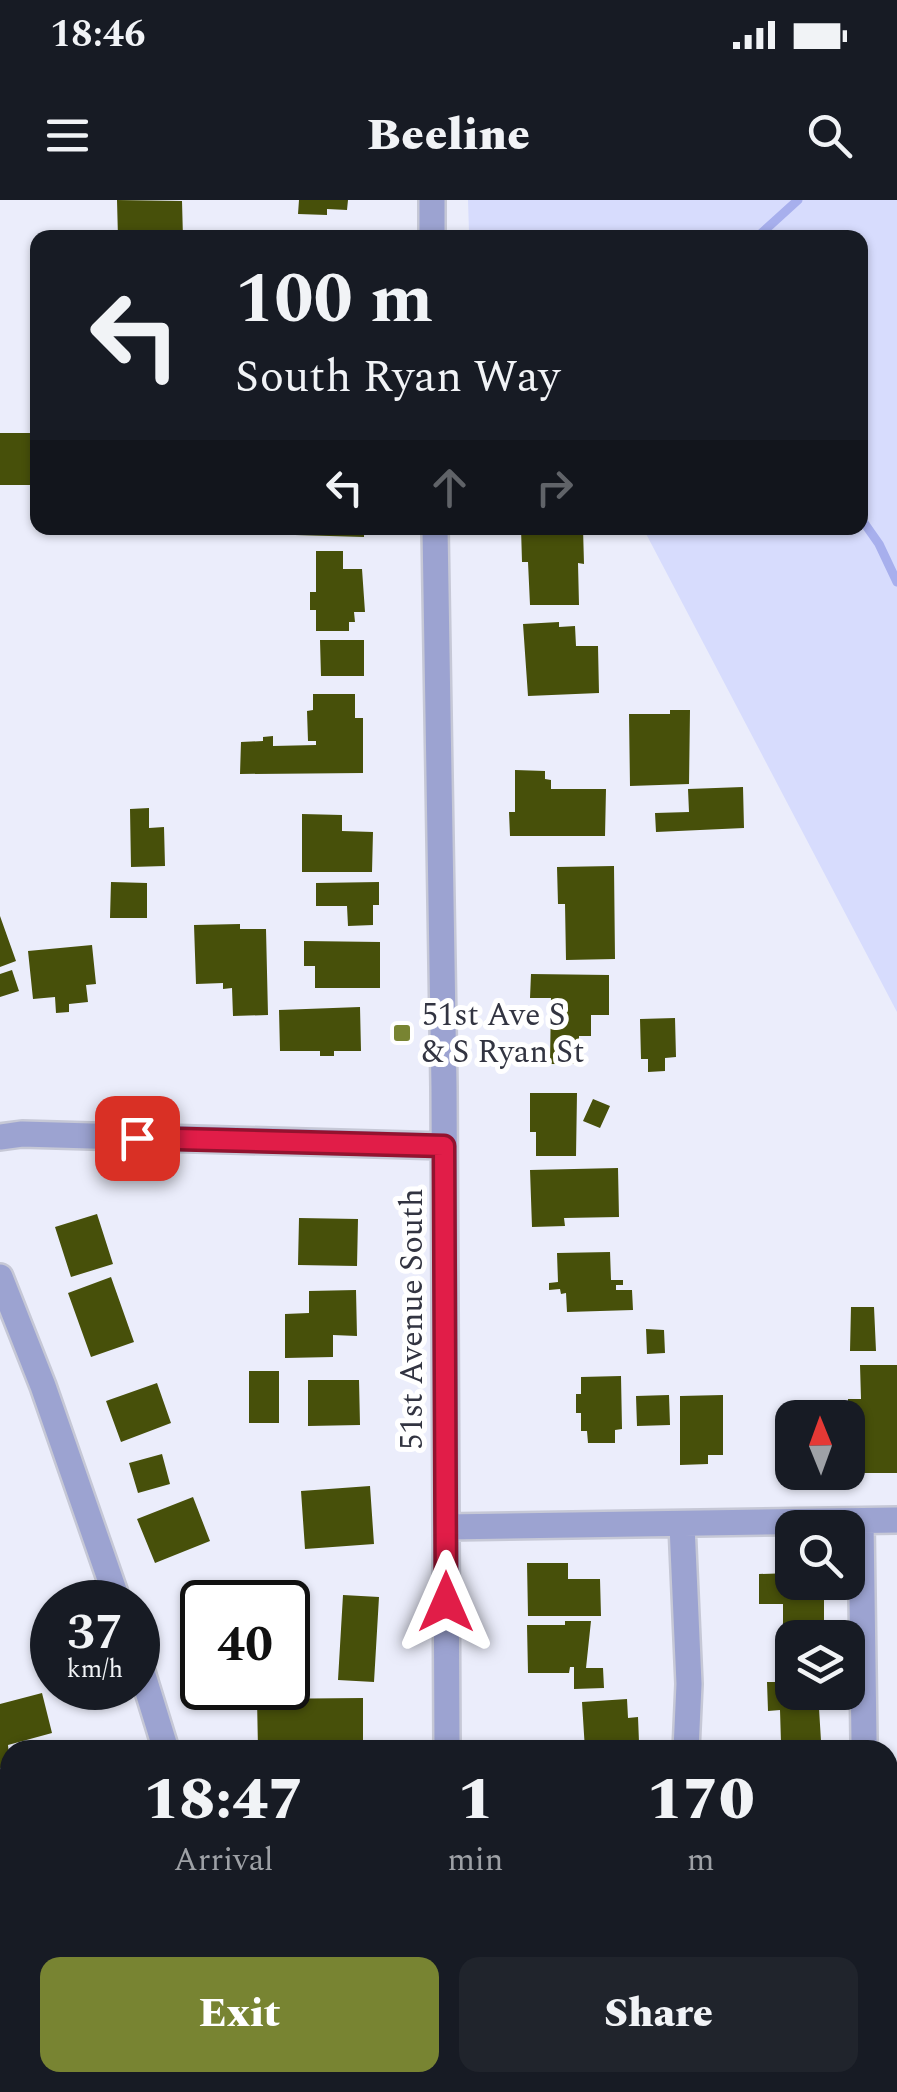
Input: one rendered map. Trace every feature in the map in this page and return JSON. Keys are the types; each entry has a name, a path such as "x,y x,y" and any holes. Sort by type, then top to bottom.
{"street":[{"path":"432,200 432,230"},
{"name":"51st Avenue South","path":"435,535 447,1740"},
{"path":"0,1137 22,1134 444,1146"},
{"path":"0,1277 110,1580"},
{"path":"865,1522 897,1520"},
{"path":"446,1528 775,1523"},
{"path":"682,1525 689,1684 686,1740"},
{"path":"862,1600 864,1740"},
{"path":"154,1710 163,1740"}],"shaded area":[{"path":"468,200 897,200 897,1012 647,535 868,535 868,230 469,230"}],"building":[{"path":"117,200 182,201 183,230 118,230"},
{"path":"299,200 348,200 347,210 327,209 327,215 298,214"},
{"path":"0,433 30,433 30,485 0,485"},
{"path":"295,535 364,535 364,537"},
{"path":"521,535 583,535 584,564 578,563 579,605 530,605 528,562 522,562"},
{"path":"316,551 343,551 343,569 362,569 365,612 354,612 355,622 349,622 349,631 316,631 316,610 310,610 310,592 316,592"},
{"path":"559,622 559,627 575,626 576,646 598,646 599,693 528,696 523,624"},
{"path":"320,640 364,640 364,676 321,676"},
{"path":"313,694 355,694 355,718 363,718 363,773 240,774 241,742 263,741 263,737 273,736 273,746 316,745 316,741 308,741 307,711 313,710"},
{"path":"670,710 690,710 689,784 630,786 629,714 670,714"},
{"path":"515,770 545,771 551,789 606,789 605,836 510,836 509,812 515,812"},
{"path":"743,787 744,828 656,832 655,813 689,812 688,789"},
{"path":"149,808 149,828 164,827 165,866 131,867 130,809"},
{"path":"302,814 342,815 342,831 373,832 372,872 302,872"},
{"path":"614,866 615,959 566,960 565,904 558,904 557,867"},
{"path":"111,882 147,883 147,918 110,918"},
{"path":"379,882 379,905 373,905 373,925 348,926 347,906 316,906 316,883"},
{"path":"0,916 16,961 0,967"},
{"path":"240,924 240,929 266,929 268,1015 233,1016 232,988 223,989 223,983 196,984 194,925"},
{"path":"304,941 380,942 380,988 315,988 315,966 304,966"},
{"path":"92,945 96,984 86,985 88,1002 69,1004 69,1012 56,1013 55,997 33,999 28,951"},
{"path":"12,970 19,991 0,997 0,974"},
{"path":"531,974 609,975 609,1015 591,1015 591,1036 579,1036 579,1064 550,1064 551,998 530,998"},
{"path":"360,1007 361,1051 334,1051 334,1056 320,1056 320,1051 280,1051 279,1010"},
{"path":"675,1018 676,1057 665,1058 665,1071 648,1072 648,1059 641,1059 640,1019"},
{"path":"530,1093 577,1093 576,1156 536,1156 536,1132 530,1132"},
{"path":"593,1099 610,1106 600,1128 583,1121"},
{"path":"618,1168 619,1217 564,1218 565,1226 532,1227 530,1170"},
{"path":"97,1214 113,1264 71,1277 55,1227"},
{"path":"299,1218 358,1219 357,1266 298,1265"},
{"path":"610,1252 611,1280 623,1280 616,1290 632,1290 633,1310 567,1312 566,1293 549,1290 549,1283 558,1282 557,1253"},
{"path":"111,1277 134,1342 91,1357 68,1293"},
{"path":"356,1290 357,1336 333,1335 333,1357 285,1358 285,1314 309,1313 309,1291"},
{"path":"851,1307 874,1307 876,1351 850,1351"},
{"path":"646,1329 664,1330 665,1353 647,1354"},
{"path":"860,1365 897,1365 897,1473 865,1473 865,1400 848,1400 861,1399"},
{"path":"249,1371 279,1371 279,1423 249,1423"},
{"path":"621,1376 622,1429 615,1430 615,1443 588,1443 587,1431 581,1431 581,1413 576,1413 581,1377"},
{"path":"308,1380 359,1380 360,1425 308,1426"},
{"path":"157,1383 171,1423 121,1442 106,1401"},
{"path":"669,1395 670,1425 637,1426 636,1396"},
{"path":"723,1395 723,1455 708,1455 708,1464 680,1465 680,1396"},
{"path":"162,1454 170,1484 138,1493 129,1463"},
{"path":"370,1486 374,1544 305,1549 301,1491"},
{"path":"193,1497 210,1541 155,1563 137,1519"},
{"path":"527,1563 568,1563 568,1579 600,1579 601,1616 528,1616"},
{"path":"759,1574 775,1574 775,1600 824,1600 824,1620 783,1620 783,1604 759,1604"},
{"path":"343,1595 379,1597 374,1682 338,1680"},
{"path":"565,1621 591,1621 586,1668 603,1668 604,1688 574,1689 574,1667 570,1667 569,1673 528,1673 527,1625 565,1625"},
{"path":"767,1682 775,1682 775,1710 780,1710 768,1711"},
{"path":"30,1696 30,1710 46,1710 52,1733 26,1740 0,1740 0,1704"},
{"path":"310,1698 363,1698 363,1740 258,1740 257,1710 310,1710"},
{"path":"627,1699 628,1718 638,1717 639,1740 584,1740 582,1702"},
{"path":"780,1710 819,1710 821,1740 781,1740"}],"waterway":[{"path":"765,230 798,200"},
{"path":"868,528 897,582"}],"place":[{"name":"51st Ave S & S Ryan St","path":"402,1033"}],"route":[{"path":"137,1138 444,1146 446,1602"}]}
